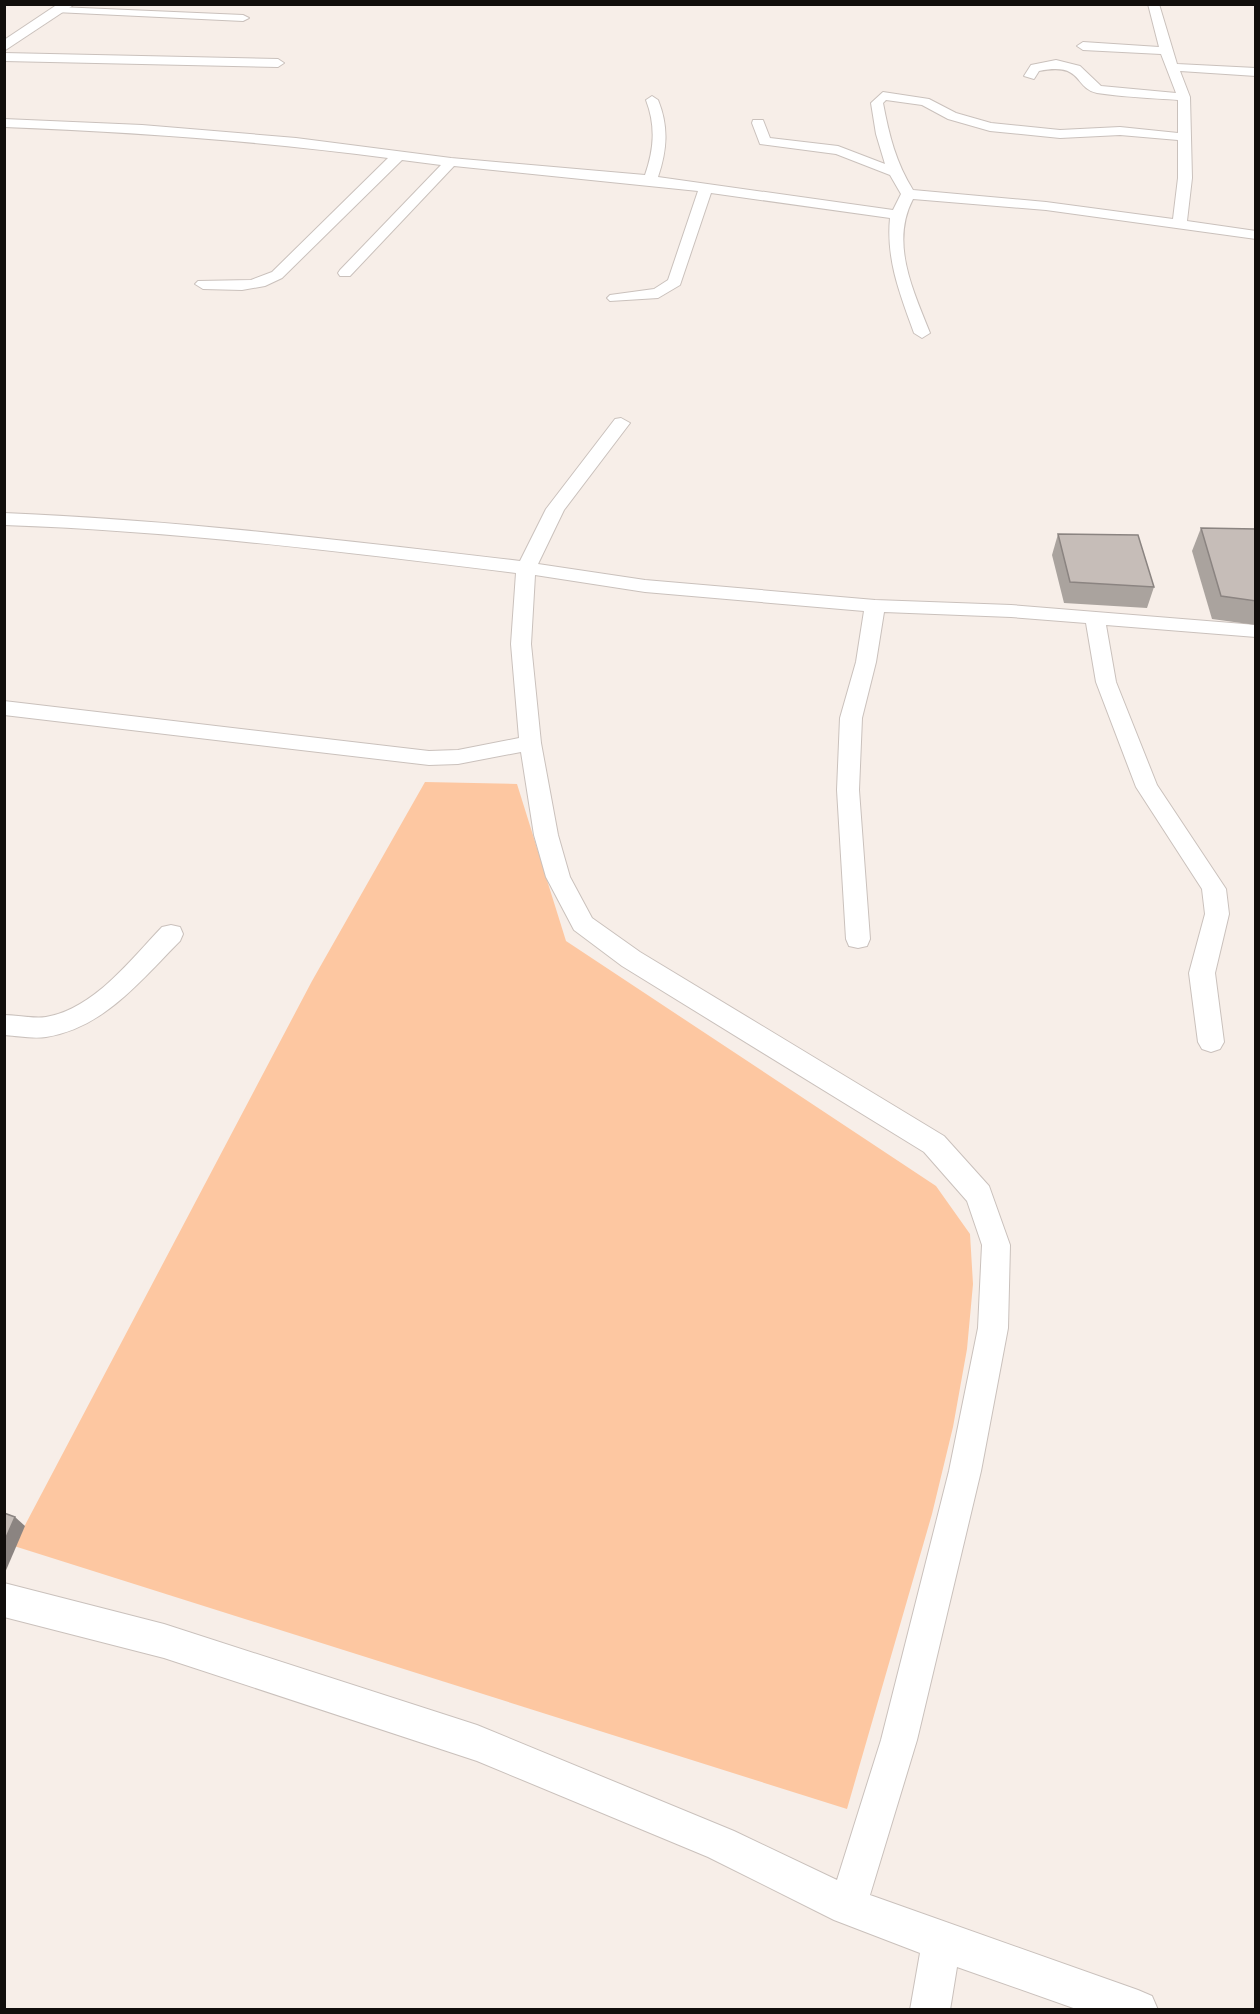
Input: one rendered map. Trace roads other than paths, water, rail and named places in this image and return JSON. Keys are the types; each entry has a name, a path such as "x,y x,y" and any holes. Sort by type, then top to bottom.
{"street":[{"path":"1153,4 1166,51 1184,97 1185,178 1179,225"},
{"path":"4,47 64,7 243,18"},
{"path":"1083,46 1166,51"},
{"path":"4,57 278,63"},
{"path":"1030,76 1035,68 1056,64 1083,72 1097,89 1184,97"},
{"path":"1173,67 1256,72"},
{"path":"908,194 895,172 882,134 882,118 878,99 883,96 925,102 952,116 990,127 1060,134 1120,131 1184,137"},
{"path":"650,180 656,164 662,124 652,100"},
{"path":"4,123 217,134 451,162 650,180 897,215"},
{"path":"758,123 765,141 838,150 895,172"},
{"path":"204,284 246,287 262,284 277,275 398,156"},
{"path":"345,273 451,162"},
{"path":"615,298 658,293 675,282 706,187"},
{"path":"908,194 1046,206 1256,235"},
{"path":"908,194 897,215 894,243 897,267 922,333"},
{"path":"621,423 555,509 526,568 521,644 530,743 546,835 558,877 584,924 631,959 934,1144 979,1195 996,1245 993,1328 965,1471 899,1740 849,1906"},
{"path":"4,519 82,522 342,546 526,568 645,586 875,606 1011,610 1256,631"},
{"path":"858,939 848,790 851,718 866,662 875,606"},
{"path":"1095,617 1106,682 1147,787 1214,889 1217,914 1202,973 1211,1042"},
{"path":"4,708 429,758 458,757 530,743"},
{"path":"4,1025 46,1027 78,1016 100,1003 171,934"},
{"path":"4,1600 164,1641 477,1743 721,1844 849,1906 942,1942 1138,2010"},
{"path":"930,2010 942,1942"}]}
